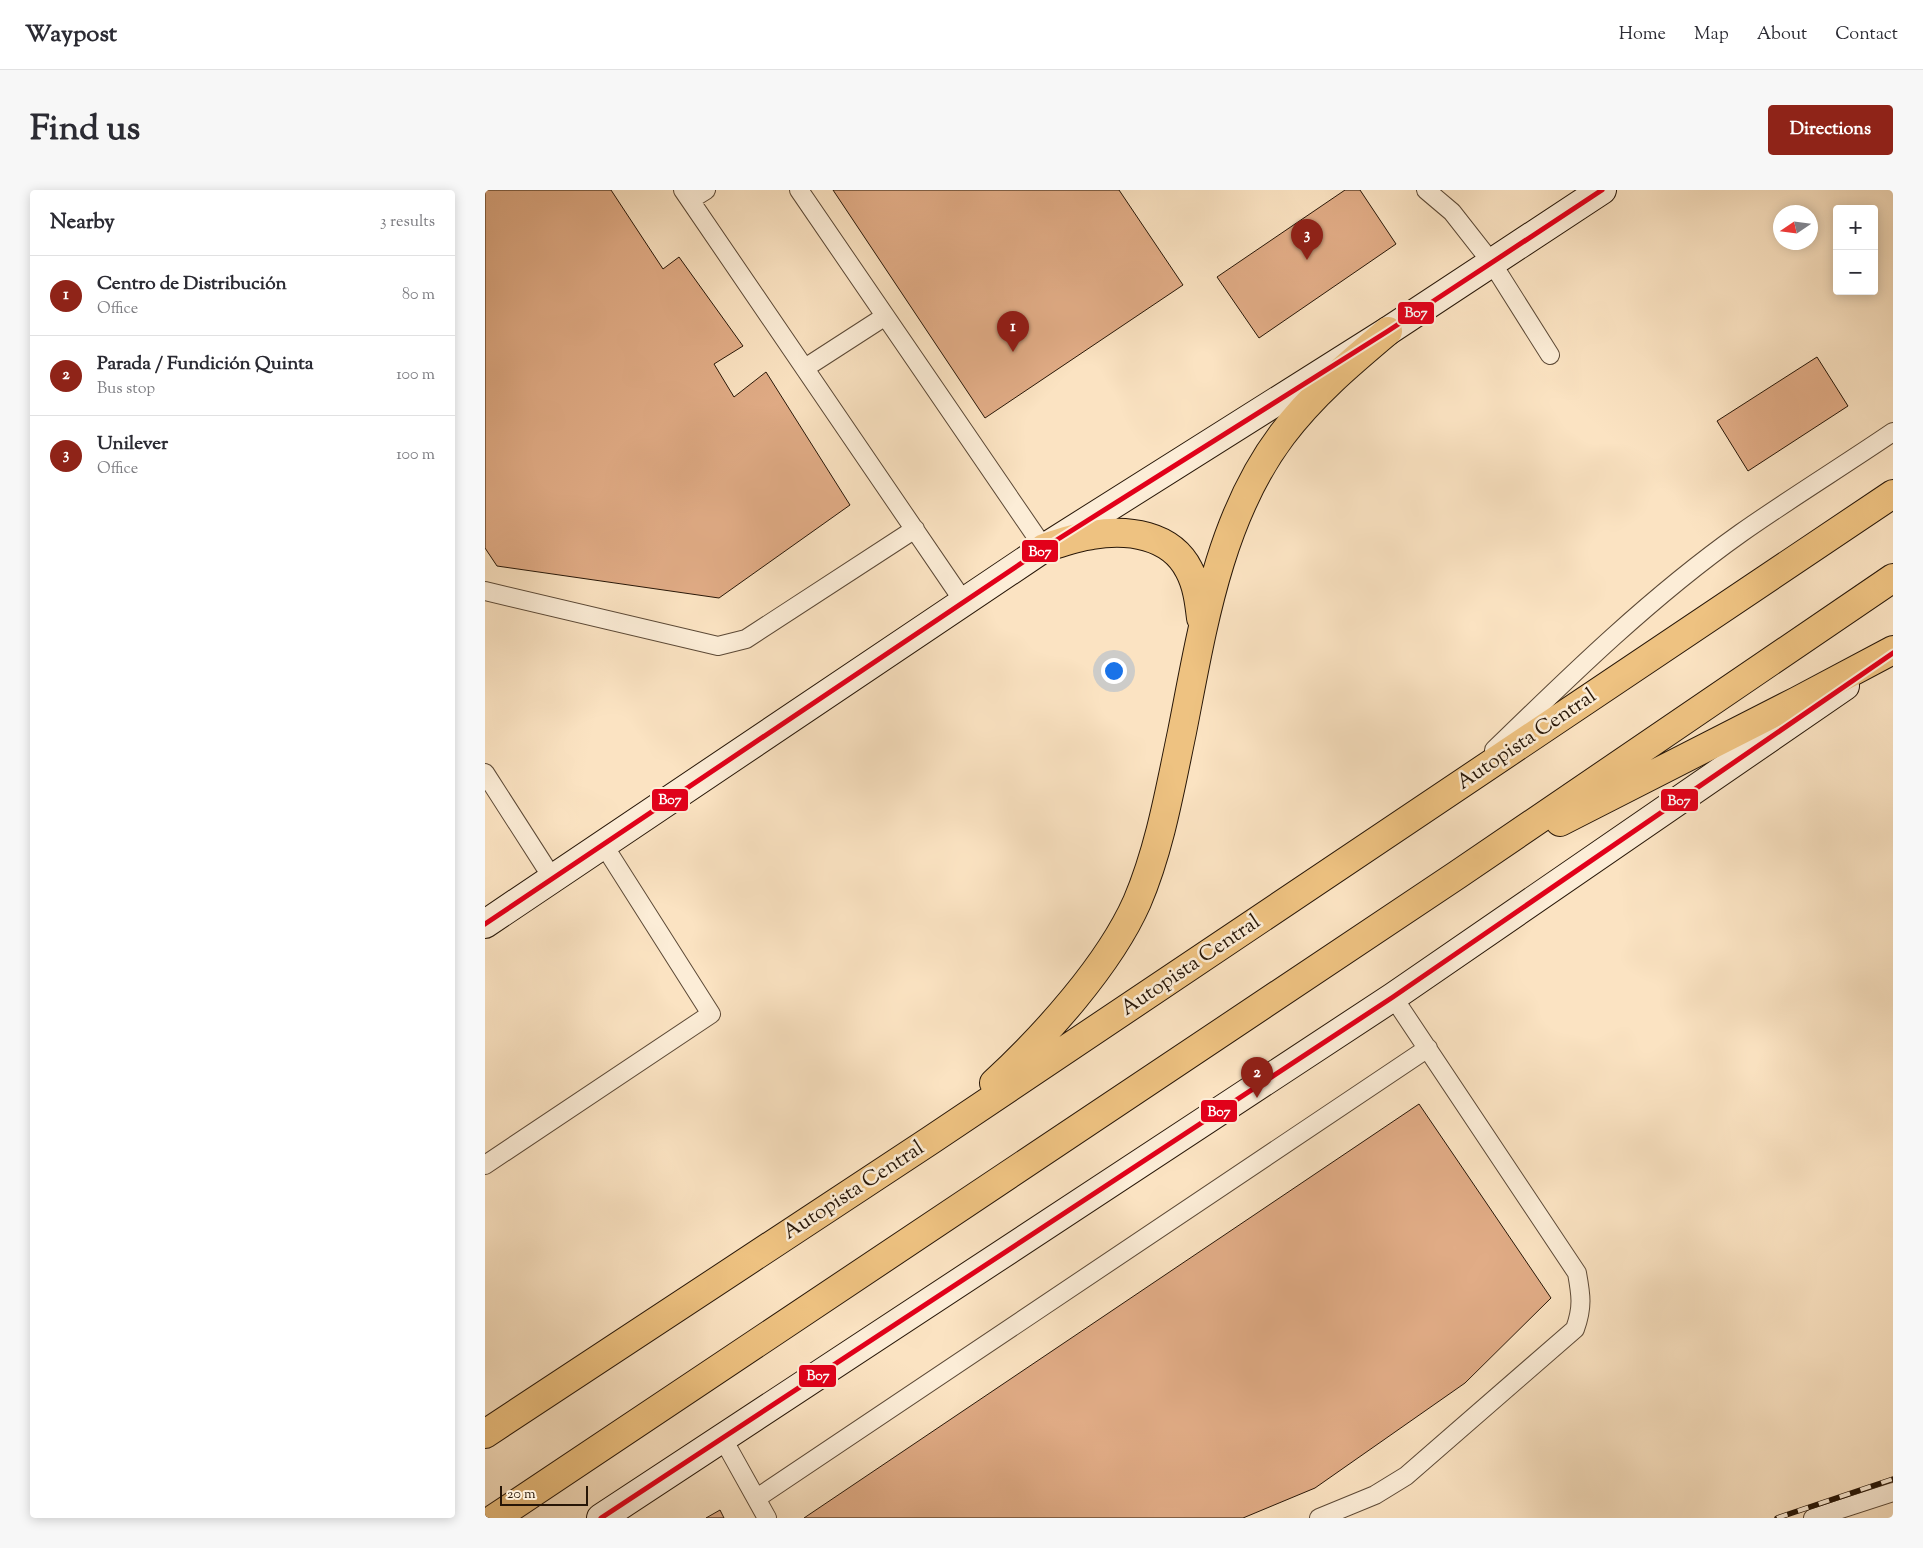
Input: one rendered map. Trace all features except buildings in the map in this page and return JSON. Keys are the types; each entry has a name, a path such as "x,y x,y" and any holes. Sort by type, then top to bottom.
{"highway":[{"path":"931,1140 1008,1070 1039,1038 1079,991 1119,936 1142,889 1160,832 1203,626 1230,533 1262,466 1280,438 1313,399 1345,367 1388,331"},
{"name":"Autopista Central","path":"485,1434 931,1140 1893,494"},
{"path":"1044,548 1090,535 1106,533 1130,533 1153,538 1174,551 1189,568 1199,596 1203,626"},
{"path":"495,1518 1457,875 1893,578"},
{"path":"1457,875 1893,651"}],"main road":[{"path":"485,924 1044,548 1388,331 1602,190"},
{"path":"601,1518 1393,996 1893,651"}],"lane":[{"path":"706,190 687,195 964,602"},
{"path":"799,190 1044,548"},
{"path":"1426,190 1452,212 1491,263 1550,355"},
{"path":"805,368 884,316"},
{"path":"1457,788 1551,694 1655,601 1741,533 1893,432"},
{"path":"485,591 718,646 746,639 915,530"},
{"path":"485,773 553,879"},
{"path":"485,1165 711,1014 603,844"},
{"path":"1319,1518 1375,1495 1406,1476 1575,1329 1580,1316 1582,1298 1577,1273 1393,996"},
{"path":"757,1498 1428,1048"},
{"path":"723,1439 767,1518"},
{"path":"1813,1518 1893,1492"}],"railway":[{"path":"1777,1518 1893,1479"}],"transit line":[{"name":"B07","path":"485,924 1044,548 1388,331 1602,190"},
{"name":"B07","path":"601,1518 1393,997 1893,653"}],"place":[{"name":"Unilever","path":"1307,260"},
{"name":"Centro de Distribución","path":"1013,352"},
{"name":"Parada / Fundición Quinta","path":"1257,1098"}]}
